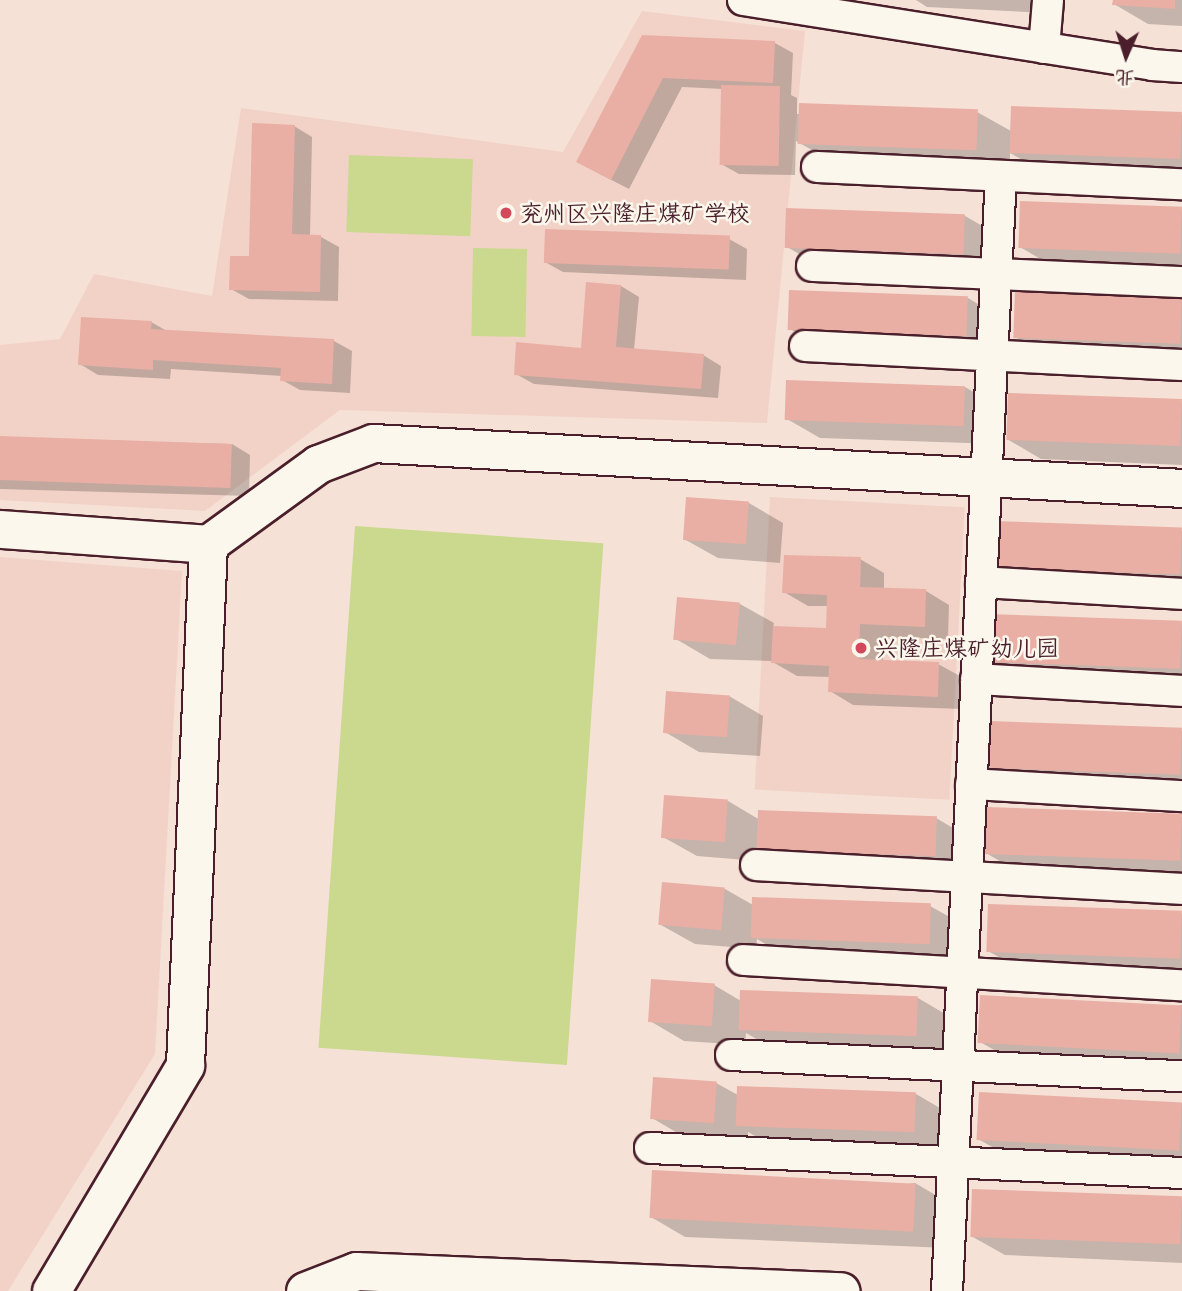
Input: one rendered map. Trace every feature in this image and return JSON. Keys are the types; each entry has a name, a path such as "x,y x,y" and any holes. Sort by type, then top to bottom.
{"street":[{"path":"743,0 886,11 1044,48 1182,60"},
{"path":"1044,48 1048,0"},
{"path":"817,167 1182,184"},
{"path":"947,1291 1001,176"},
{"path":"812,265 1182,282"},
{"path":"806,346 1182,365"},
{"path":"0,528 208,544 318,464 373,443 1182,488"},
{"path":"51,1291 185,1065 208,544"},
{"path":"981,582 1182,594"},
{"path":"976,678 1182,691"},
{"path":"971,784 1182,796"},
{"path":"756,865 1182,889"},
{"path":"743,960 1182,985"},
{"path":"731,1055 1182,1076"},
{"path":"650,1148 1182,1173"},
{"path":"305,1291 356,1271 386,1282 841,1291"}],"shaded area":[{"name":"兖州区兴隆庄煤矿学校","path":"642,11 805,31 767,423 340,410 205,511 0,500 0,345 60,339 94,274 212,296 241,108 563,152"},
{"name":"兴隆庄煤矿幼儿园","path":"770,497 965,507 949,800 755,790"},
{"path":"0,557 182,571 155,1054 8,1291 0,1291"}],"green space":[{"path":"349,155 473,159 470,236 346,232"},
{"path":"473,248 527,249 525,337 471,336"},
{"path":"355,526 603,543 567,1065 319,1048"}],"building":[{"path":"1113,0 1175,0 1175,9 1112,5"},
{"path":"642,35 775,41 773,83 663,78 611,180 576,162"},
{"path":"721,85 780,86 779,166 720,165"},
{"path":"799,103 978,109 976,150 798,144"},
{"path":"1011,106 1182,112 1180,159 1009,153"},
{"path":"252,123 295,125 292,234 321,235 320,292 229,290 230,256 249,256"},
{"path":"1020,201 1182,207 1180,254 1018,248"},
{"path":"786,208 965,214 963,254 785,248"},
{"path":"545,229 730,235 729,269 544,263"},
{"path":"586,282 621,285 616,347 704,354 701,389 514,375 516,342 581,348"},
{"path":"789,290 968,296 966,336 788,330"},
{"path":"1015,290 1182,296 1180,344 1013,338"},
{"path":"81,317 152,321 151,329 334,339 332,384 280,381 281,368 153,360 153,370 78,365"},
{"path":"786,380 965,386 963,426 785,420"},
{"path":"1008,393 1182,399 1180,446 1006,440"},
{"path":"0,436 232,444 230,488 0,480"},
{"path":"686,497 749,501 746,544 683,540"},
{"path":"994,521 1182,528 1180,575 992,568"},
{"path":"784,555 861,557 860,587 926,589 925,627 860,624 859,659 939,662 938,697 828,692 829,666 771,663 773,626 826,628 827,595 782,593"},
{"path":"677,597 740,602 736,645 673,640"},
{"path":"987,614 1182,621 1180,669 985,662"},
{"path":"666,691 730,695 727,737 663,733"},
{"path":"989,721 1182,728 1180,775 987,768"},
{"path":"664,795 728,799 725,842 661,838"},
{"path":"986,807 1182,814 1180,861 984,854"},
{"path":"758,810 937,816 935,856 757,850"},
{"path":"662,882 725,887 721,930 658,925"},
{"path":"752,897 931,903 929,944 751,938"},
{"path":"988,904 1182,911 1180,959 986,952"},
{"path":"651,979 715,983 712,1026 648,1022"},
{"path":"740,990 918,996 916,1036 739,1030"},
{"path":"980,995 1182,1006 1179,1054 977,1043"},
{"path":"653,1077 717,1081 714,1123 650,1119"},
{"path":"737,1086 916,1092 914,1132 736,1126"},
{"path":"979,1092 1182,1103 1179,1151 976,1140"},
{"path":"652,1170 916,1184 913,1232 649,1218"},
{"path":"972,1189 1182,1196 1180,1244 970,1237"}],"place":[{"name":"兖州区兴隆庄煤矿学校","path":"506,213"},
{"name":"兴隆庄煤矿幼儿园","path":"861,648"}]}
